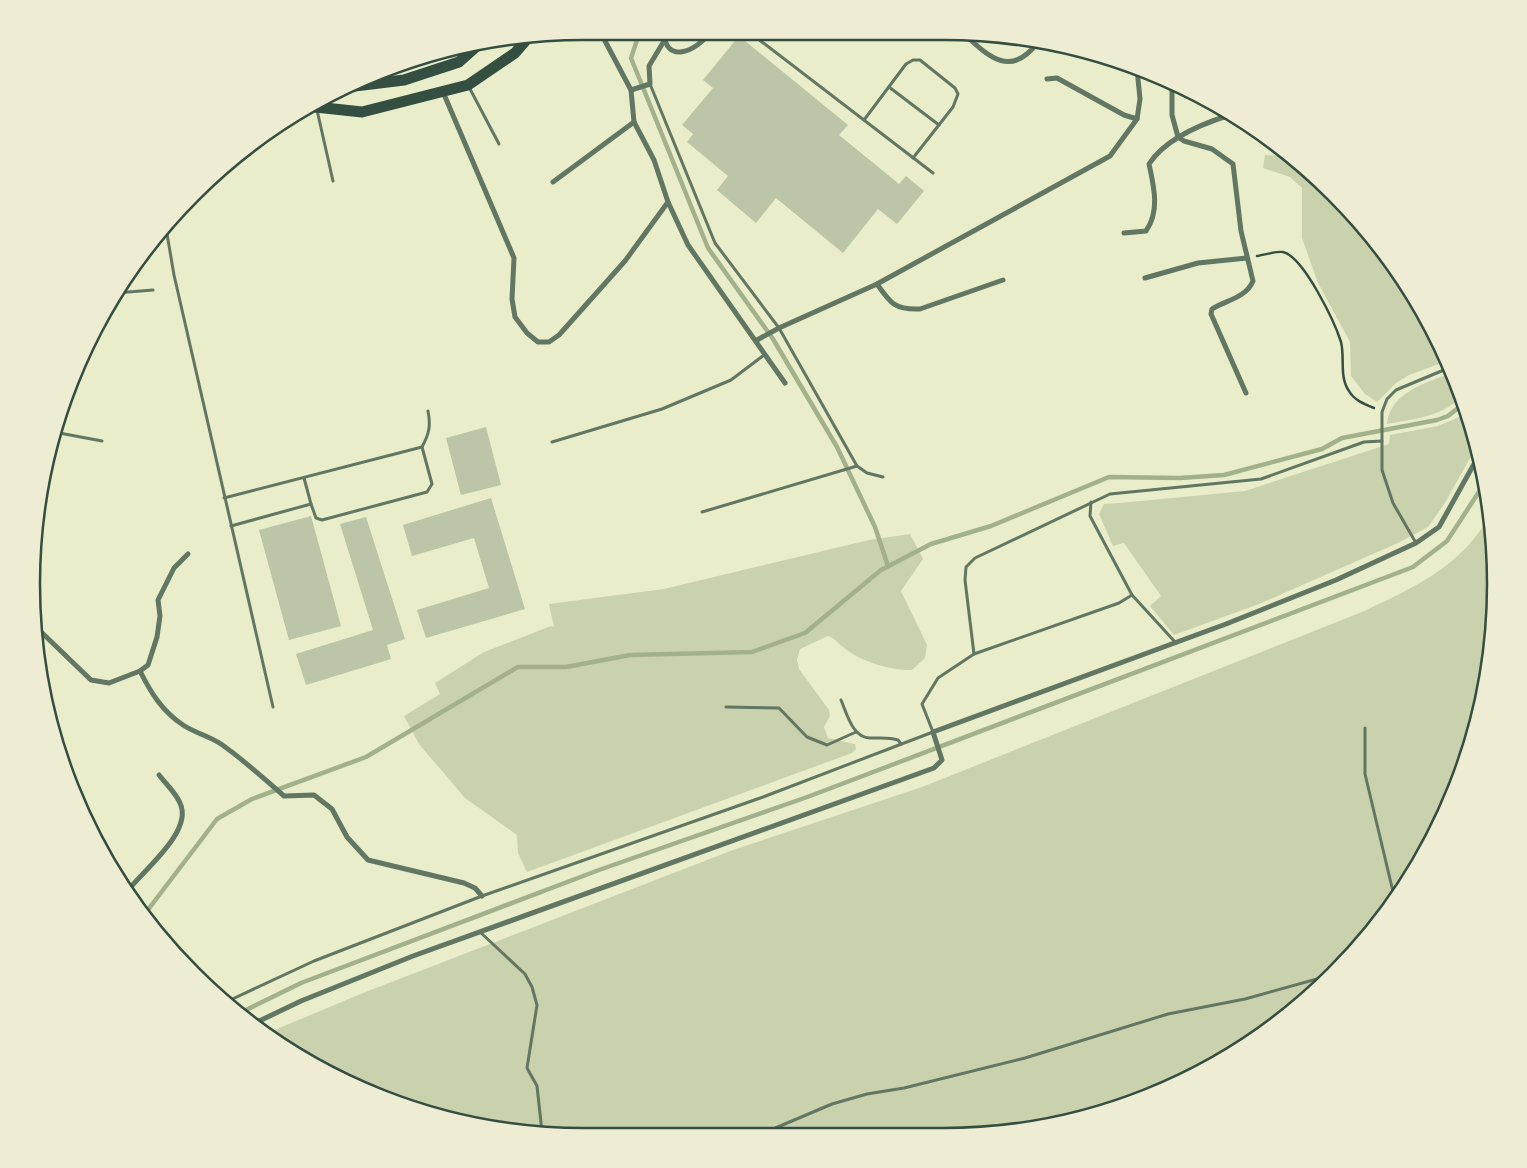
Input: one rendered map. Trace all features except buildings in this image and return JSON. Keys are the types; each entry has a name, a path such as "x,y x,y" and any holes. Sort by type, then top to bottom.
{"highway":[{"path":"321,108 362,112 468,85 515,53 523,44"},
{"path":"369,84 404,80 459,62 470,52"}],"street":[{"path":"605,40 634,89 634,122 654,160 668,202 688,245 759,339 765,354 785,383"},
{"path":"634,89 648,85 649,66 664,41 677,52 696,48 705,40"},
{"path":"972,41 994,60 1005,63 1020,58 1032,48"},
{"path":"759,339 776,329 877,284 1110,156 1137,119 1140,99 1138,76"},
{"path":"1047,79 1057,78 1124,115 1137,119"},
{"path":"1172,91 1172,115 1178,136 1184,141 1212,149 1232,164 1241,231 1253,281 1250,288 1238,298 1212,309 1211,314 1246,393"},
{"path":"443,92 514,258 512,299 515,316 527,333 538,342 549,342 559,335 625,261 668,202"},
{"path":"1124,233 1146,231 1153,222 1155,192 1149,164 1156,153 1178,136 1223,118"},
{"path":"553,182 634,122"},
{"path":"1145,278 1198,263 1247,258"},
{"path":"877,284 890,303 908,310 920,309 1003,280"},
{"path":"260,1021 301,1001 413,956 934,768 940,764 942,756 934,735 1336,580 1416,543 1439,527 1474,465"},
{"path":"43,633 91,680 109,683 140,671 148,665 157,636 160,616 158,600 174,568 188,554"},
{"path":"140,671 152,696 165,711 183,725 220,743 264,777 284,796 314,795 332,809 347,837 368,860 464,883 475,888 482,896"},
{"path":"132,886 171,842 181,822 180,803 159,775"}],"lane":[{"path":"759,40 933,173"},
{"path":"864,120 906,64 913,60 920,60 955,88 958,94 953,107 913,158"},
{"path":"468,85 499,144"},
{"path":"648,85 715,243 776,329 857,466 867,473 883,477"},
{"path":"889,87 939,125"},
{"path":"313,112 333,181"},
{"path":"167,235 168,253 273,707"},
{"path":"126,292 153,290"},
{"path":"552,442 662,409 731,380 765,354"},
{"path":"1416,543 1393,503 1382,470 1382,412 1387,399 1396,390 1443,370"},
{"path":"304,478 316,518 322,520 427,492 432,484 422,447 429,434 431,424 428,412"},
{"path":"62,433 102,441"},
{"path":"974,654 965,580 966,567 975,558 1110,494 1261,479 1364,442 1382,441"},
{"path":"224,498 422,447"},
{"path":"702,512 857,466"},
{"path":"1091,502 1090,516 1132,594 1176,643"},
{"path":"231,526 311,504"},
{"path":"232,999 314,961 482,896 763,797 901,744 934,735 922,704 928,691 938,678 974,654 1119,603 1132,594"},
{"path":"841,700 856,732 865,738 893,738 901,744"},
{"path":"726,707 779,708 807,737 827,744 856,732"},
{"path":"1365,728 1365,774 1393,890"},
{"path":"479,932 525,974 532,987 537,1005 528,1068 537,1086 541,1126"},
{"path":"775,1128 832,1104 867,1094 904,1088 1025,1058 1168,1014 1245,999 1317,979"}],"path":[{"path":"1247,258 1282,252 1290,255 1298,264 1317,290 1341,343 1344,380 1348,391 1357,401 1382,412"}],"green space":[{"path":"1265,155 1279,156 1328,199 1352,225 1395,282 1414,312 1440,363 1409,375 1396,383 1377,402 1365,394 1351,376 1350,342 1318,283 1302,238 1302,188 1290,177 1263,168"},
{"path":"1446,375 1456,402 1435,413 1417,419 1387,424 1395,403 1422,385"},
{"path":"1460,416 1471,456 1445,503 1428,527 1400,542 1259,604 1174,635 1150,606 1161,596 1124,543 1113,546 1099,514 1104,504 1245,491 1389,444 1390,435 1438,426"},
{"path":"1483,525 1487,584 1486,620 1477,690 1458,759 1446,792 1414,856 1375,915 1328,969 1302,993 1274,1016 1215,1055 1151,1087 1118,1099 1049,1118 979,1127 548,1127 478,1118 409,1099 343,1072 274,1030 363,993 733,850 922,787 1362,612 1433,575 1464,550"},
{"path":"910,534 923,559 901,591 927,645 925,658 912,670 885,667 858,657 828,636 800,649 797,660 799,669 829,710 830,716 824,727 828,738 855,744 856,749 852,753 527,872 518,853 517,835 465,798 419,744 404,716 440,694 435,683 484,652 551,626 554,627 549,604 664,589 869,540"}],"waterway":[{"path":"637,40 631,58 708,248 773,339 837,447 875,527 888,566"},
{"path":"148,909 217,819 252,799 366,757 518,667 566,667 630,655 752,652 805,633 881,570 931,544 991,526 1109,477 1180,478 1224,475 1322,449 1342,438 1437,420 1448,416 1458,408"},
{"path":"246,1010 301,983 599,870 810,796 1413,567 1447,541 1479,492"}]}
